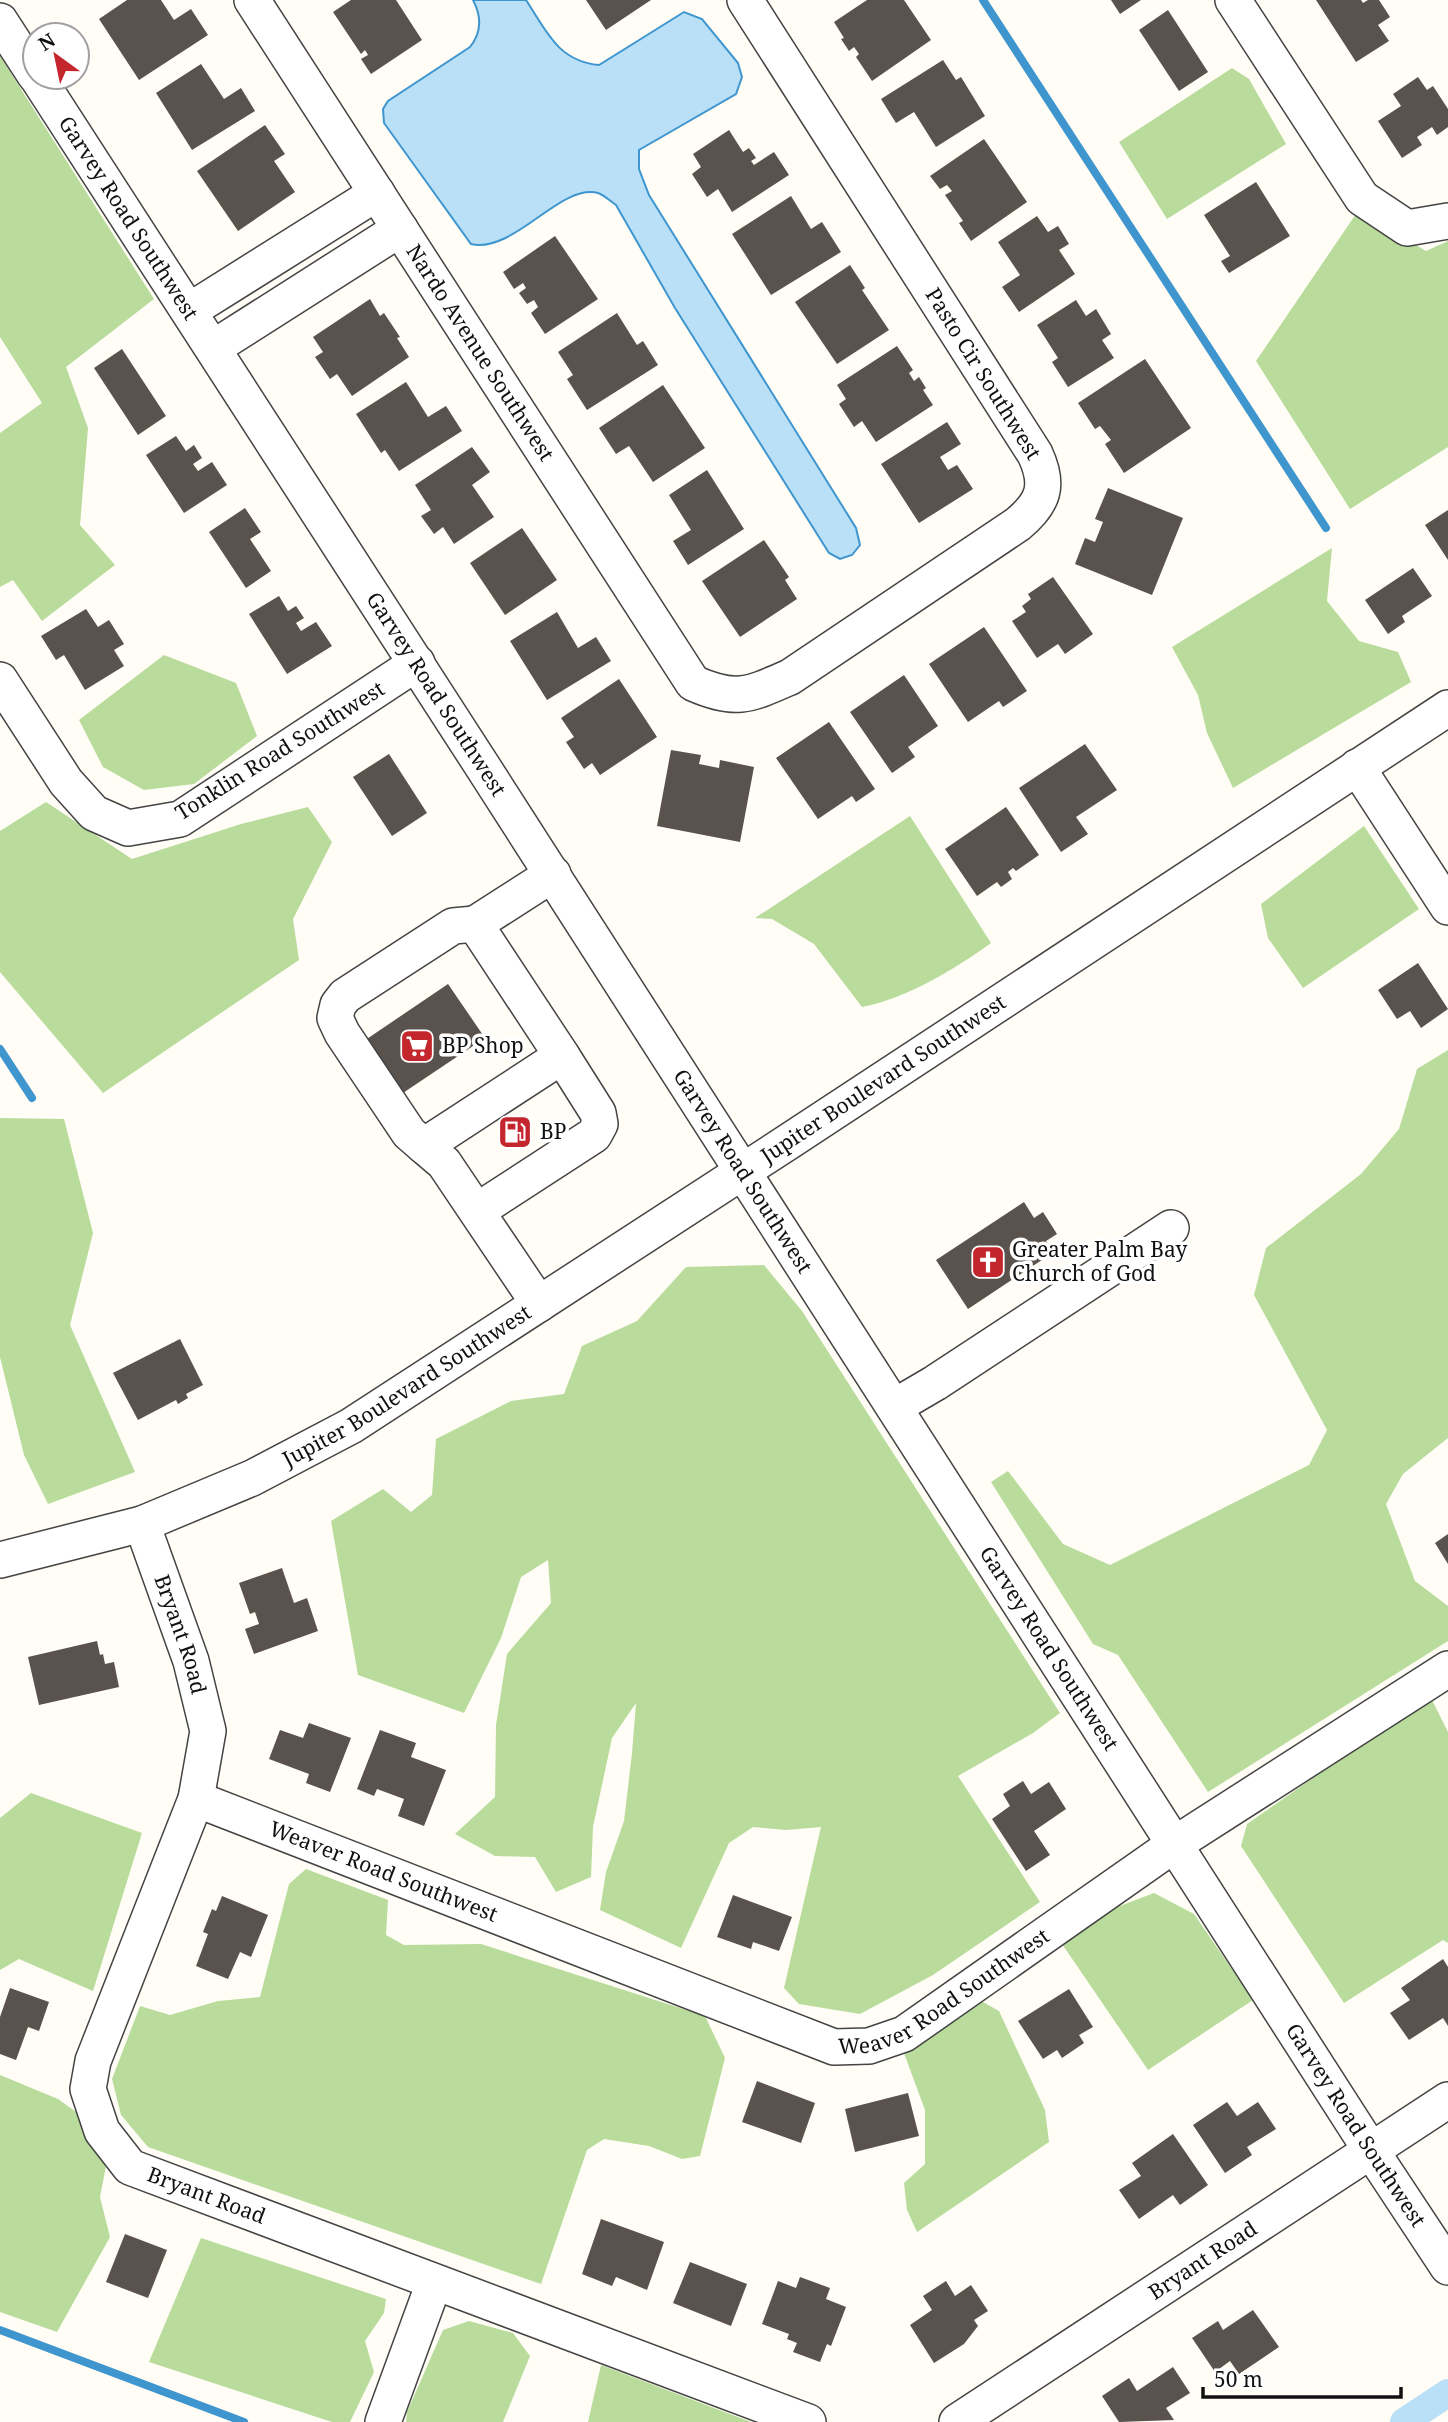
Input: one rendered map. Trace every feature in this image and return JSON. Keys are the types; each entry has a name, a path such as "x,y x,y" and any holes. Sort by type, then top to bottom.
{"street":[{"name":"Nardo Avenue Southwest","path":"252,0 693,683 717,694"},
{"name":"Pasto Cir Southwest","path":"717,694 752,694 790,677 1018,524 1034,510 1041,497 1043,481 1041,466 1035,454 745,0"},
{"path":"1233,0 1362,198 1407,228 1448,221"},
{"name":"Garvey Road Southwest","path":"0,21 21,53"},
{"name":"Garvey Road Southwest","path":"46,91 553,874 1448,2267"},
{"path":"189,312 377,193"},
{"path":"213,348 400,229"},
{"name":"Tonklin Road Southwest","path":"0,680 66,782 94,813 128,828 180,819 417,663"},
{"name":"Jupiter Boulevard Southwest","path":"0,1560 142,1524 252,1478 351,1426 1448,708"},
{"path":"1357,767 1448,907"},
{"path":"539,1304 444,1163 409,1133 335,1018 338,1005 345,996 453,926 475,923 553,874"},
{"path":"475,923 598,1113 600,1124 594,1135 477,1211"},
{"path":"424,1146 562,1056"},
{"path":"894,1407 1171,1228"},
{"name":"Bryant Road","path":"142,1524 191,1661 208,1731 196,1799 93,2061 88,2089 102,2130 131,2167 808,2422"},
{"name":"Weaver Road Southwest","path":"196,1799 834,2047 869,2046 904,2034 1175,1844 1448,1669"},
{"name":"Bryant Road","path":"957,2422 1448,2100"},
{"path":"383,2422 434,2283"}],"green space":[{"path":"0,56 154,299 66,367 88,428 80,525 115,565 42,621 13,580 0,587 0,433 42,403 0,337"},
{"path":"1232,68 1249,79 1286,144 1167,219 1119,142"},
{"path":"1358,211 1426,251 1448,241 1448,447 1350,509 1256,361"},
{"path":"1332,548 1327,601 1359,641 1398,652 1411,682 1233,788 1207,733 1198,695 1172,647"},
{"path":"164,655 236,683 257,736 194,784 144,790 103,767 79,720"},
{"path":"46,802 132,859 241,824 308,807 332,842 293,919 299,960 103,1093 0,972 0,831"},
{"path":"910,816 991,943 930,982 896,997 862,1007 814,944 772,919 755,918"},
{"path":"1364,826 1419,909 1303,988 1268,938 1261,904"},
{"path":"1448,1050 1448,1438 1403,1474 1386,1504 1415,1581 1448,1606 1448,1641 1208,1792 1118,1655 1093,1644 991,1482 1008,1471 1063,1544 1110,1565 1309,1465 1327,1430 1254,1295 1266,1248 1361,1174 1399,1129 1417,1069"},
{"path":"0,1118 64,1119 93,1233 70,1325 135,1472 48,1504 24,1455 0,1357"},
{"path":"764,1265 802,1311 1060,1713 1033,1733 958,1776 1040,1902 933,1975 860,2014 799,2004 784,1988 821,1827 786,1830 753,1827 729,1843 681,1948 600,1910 606,1872 624,1821 636,1703 612,1738 593,1827 591,1877 556,1892 535,1857 495,1856 455,1834 495,1797 496,1725 507,1654 551,1603 548,1560 521,1577 501,1638 464,1713 358,1675 331,1521 383,1489 411,1512 432,1495 436,1439 511,1401 564,1394 582,1346 637,1321 686,1267"},
{"path":"1430,1696 1448,1732 1448,1943 1443,1940 1344,2003 1241,1846 1247,1824"},
{"path":"31,1793 142,1833 93,1991 19,1959 0,1970 0,1818"},
{"path":"306,1869 388,1900 386,1935 404,1945 481,1944 705,2016 725,2058 700,2156 682,2159 649,2146 604,2139 587,2150 541,2284 148,2147 121,2115 112,2079 140,2006 170,2015 218,2001 260,1997 289,1884"},
{"path":"1154,1893 1194,1914 1253,2000 1148,2070 1060,1941 1104,1912"},
{"path":"974,1997 999,2011 1045,2110 1049,2142 917,2232 907,2210 904,2183 925,2164 925,2110 901,2045"},
{"path":"0,2075 58,2099 79,2114 107,2161 100,2197 110,2237 57,2332 0,2312"},
{"path":"201,2238 386,2299 384,2313 365,2341 374,2372 350,2422 332,2422 149,2362"},
{"path":"469,2321 513,2333 530,2356 503,2422 406,2422 407,2412 443,2330"},
{"path":"601,2365 751,2422 588,2422"}],"water":[{"path":"473,0 526,0 548,34 563,51 573,58 599,65 684,12 702,19 738,63 742,77 736,94 639,150 639,169 649,195 856,528 860,545 852,555 840,559 829,553 675,308 616,205 598,193 583,193 552,207 504,239 487,244 471,244 384,123 383,109 388,101 470,47 477,36 479,24"}],"building":[{"path":"127,0 161,0 174,20 191,9 208,35 139,80 99,19"},
{"path":"351,0 396,0 422,40 371,74 361,59 368,55 365,50 361,54 333,12"},
{"path":"586,0 651,0 606,30"},
{"path":"867,0 904,0 931,40 872,81 856,57 859,54 854,47 849,51 834,22"},
{"path":"1111,0 1141,0 1120,14"},
{"path":"1316,0 1361,0 1363,3 1379,0 1390,17 1378,25 1389,41 1356,62"},
{"path":"1168,10 1208,72 1179,91 1139,30"},
{"path":"943,60 956,80 961,77 985,116 936,147 914,112 896,123 881,99"},
{"path":"201,64 224,99 241,88 255,111 192,150 156,93"},
{"path":"1418,77 1427,90 1433,86 1448,109 1448,127 1437,135 1432,127 1417,137 1422,145 1402,158 1378,121 1401,106 1393,94"},
{"path":"265,125 285,154 274,161 295,192 238,231 197,171"},
{"path":"729,130 743,152 749,148 756,158 751,161 754,165 774,152 789,175 732,212 718,189 707,197 692,174 701,167 693,154"},
{"path":"984,139 1027,202 971,241 959,223 963,221 945,195 952,191 947,185 940,189 930,176"},
{"path":"1256,182 1290,236 1229,273 1221,261 1230,256 1204,215"},
{"path":"791,196 811,229 822,222 841,252 771,295 732,234"},
{"path":"1037,216 1048,232 1058,226 1069,244 1059,250 1075,274 1019,312 1002,287 1020,275 998,242"},
{"path":"555,236 598,299 545,334 531,313 538,307 534,300 527,304 519,293 526,288 523,283 514,289 503,272"},
{"path":"850,265 865,288 862,290 889,330 837,364 795,302"},
{"path":"370,299 380,316 384,313 409,357 352,396 337,374 330,379 315,357 323,352 313,337"},
{"path":"1076,300 1086,316 1096,309 1111,334 1102,340 1114,358 1068,387 1052,362 1058,358 1037,325"},
{"path":"617,313 637,345 643,341 658,365 587,410 567,379 573,375 558,352"},
{"path":"897,346 913,370 909,373 914,381 919,377 926,388 923,390 933,405 876,442 862,421 854,427 839,404 846,399 837,385"},
{"path":"122,349 166,416 138,435 94,368"},
{"path":"1145,359 1191,428 1124,473 1105,444 1111,440 1100,426 1095,429 1078,403"},
{"path":"406,382 428,417 446,406 462,431 399,471 385,450 381,453 356,414"},
{"path":"663,385 705,448 653,482 629,446 616,454 599,428"},
{"path":"947,422 961,444 940,457 948,470 957,465 973,489 919,523 881,464"},
{"path":"176,436 186,451 194,445 202,458 193,464 198,471 212,462 227,485 184,513 146,455"},
{"path":"472,447 490,472 472,485 494,517 454,544 443,527 434,534 421,516 431,510 415,485"},
{"path":"707,470 744,529 688,565 673,541 691,530 669,495"},
{"path":"1108,488 1183,518 1152,595 1075,564 1085,538 1095,542 1103,522 1095,519"},
{"path":"245,508 261,532 250,539 271,571 246,588 209,532"},
{"path":"1448,510 1448,560 1425,525"},
{"path":"522,528 557,580 505,615 470,563"},
{"path":"764,540 789,577 785,580 797,599 740,637 702,581"},
{"path":"1413,568 1432,596 1402,616 1405,622 1388,634 1365,600"},
{"path":"1053,577 1093,634 1065,654 1058,644 1037,658 1012,621 1026,612 1022,606 1031,599 1028,594"},
{"path":"279,596 288,611 296,606 304,618 296,623 301,631 316,622 332,646 287,674 249,614"},
{"path":"86,609 98,627 109,620 124,644 114,650 124,666 85,690 64,655 56,660 41,636"},
{"path":"557,612 578,648 596,637 611,661 547,700 510,641"},
{"path":"984,627 1027,691 1003,707 999,701 968,722 929,664"},
{"path":"904,675 938,726 908,747 915,757 892,773 850,712"},
{"path":"619,679 657,737 600,775 592,763 584,769 566,742 574,737 561,718"},
{"path":"829,722 875,789 856,802 852,796 818,819 776,758"},
{"path":"1085,744 1117,790 1076,817 1088,834 1061,852 1019,788"},
{"path":"671,750 701,755 699,764 719,768 720,760 754,767 740,842 657,826"},
{"path":"389,754 427,813 392,836 353,777"},
{"path":"1006,807 1039,855 1016,871 1013,868 1008,872 1012,879 1001,887 997,882 977,896 945,849"},
{"path":"1418,963 1448,1009 1421,1028 1410,1011 1397,1019 1378,990"},
{"path":"448,984 485,1038 391,1101 355,1047"},
{"path":"1024,1202 1034,1218 1043,1212 1057,1234 1046,1241 1054,1252 968,1309 936,1260"},
{"path":"180,1339 203,1385 186,1394 188,1398 178,1404 176,1400 138,1420 113,1373"},
{"path":"1448,1534 1448,1564 1435,1543"},
{"path":"282,1568 294,1603 307,1598 318,1631 254,1654 245,1629 259,1624 255,1612 250,1614 239,1583"},
{"path":"97,1641 105,1664 114,1662 119,1687 39,1705 28,1657"},
{"path":"309,1723 351,1738 330,1792 306,1783 309,1774 269,1759 280,1730 303,1738"},
{"path":"380,1730 416,1743 411,1757 446,1770 424,1826 398,1816 404,1799 377,1789 374,1796 357,1789"},
{"path":"1023,1781 1031,1794 1049,1782 1066,1809 1034,1831 1050,1855 1026,1871 992,1819 1010,1806 1003,1794"},
{"path":"733,1895 792,1917 779,1951 753,1942 751,1949 717,1937"},
{"path":"222,1896 268,1915 251,1957 240,1952 228,1979 196,1966 208,1934 203,1932 212,1909 216,1911"},
{"path":"1443,1959 1448,1967 1448,2026 1443,2018 1409,2040 1390,2013 1410,2000 1401,1988"},
{"path":"10,1988 49,2002 39,2031 28,2027 16,2060 0,2054 0,2017"},
{"path":"1069,1989 1093,2027 1079,2035 1084,2043 1062,2058 1057,2050 1043,2059 1018,2021"},
{"path":"757,2081 815,2103 801,2143 742,2122"},
{"path":"908,2093 919,2136 855,2152 845,2109"},
{"path":"1227,2102 1237,2116 1258,2102 1276,2129 1247,2147 1252,2155 1225,2173 1193,2125"},
{"path":"1173,2134 1208,2185 1180,2205 1173,2195 1139,2219 1119,2190 1141,2176 1132,2163"},
{"path":"601,2219 664,2242 647,2290 616,2277 612,2286 582,2274"},
{"path":"125,2234 167,2250 148,2298 106,2282"},
{"path":"690,2262 747,2284 731,2326 673,2303"},
{"path":"800,2277 830,2288 826,2299 846,2307 831,2346 827,2344 820,2362 793,2352 797,2343 787,2339 789,2334 762,2324 778,2281 796,2288"},
{"path":"946,2281 955,2296 971,2285 988,2311 974,2320 978,2326 964,2344 934,2363 910,2325 932,2310 923,2296"},
{"path":"1253,2310 1279,2347 1239,2374 1230,2361 1215,2372 1192,2338 1218,2321 1223,2330"},
{"path":"1173,2367 1190,2393 1166,2408 1174,2420 1119,2422 1102,2396 1129,2378 1137,2391"}],"waterway":[{"path":"983,0 1326,528"},
{"path":"0,1049 32,1098"},
{"path":"0,2330 244,2422"},
{"path":"1404,2422 1448,2393"}],"place":[{"name":"BP Shop","path":"417,1046"},
{"name":"BP","path":"515,1132"},
{"name":"Greater Palm Bay Church of God","path":"988,1262"}]}
